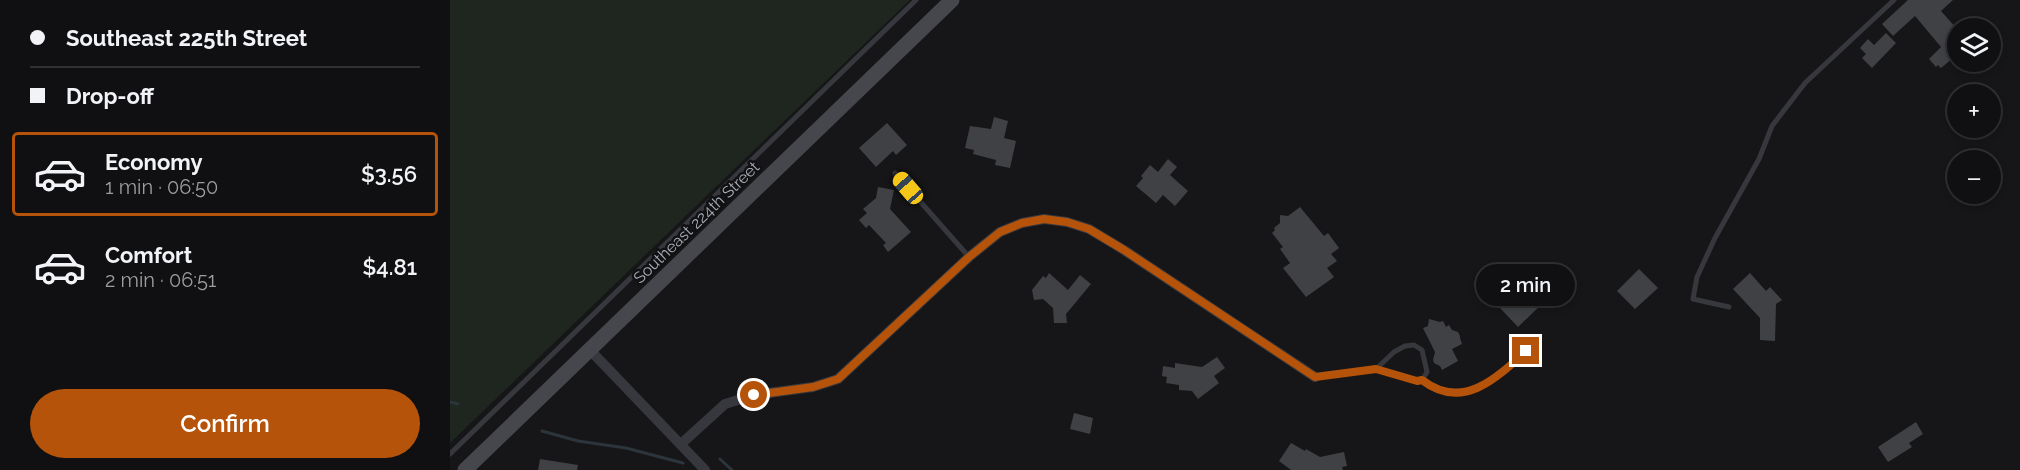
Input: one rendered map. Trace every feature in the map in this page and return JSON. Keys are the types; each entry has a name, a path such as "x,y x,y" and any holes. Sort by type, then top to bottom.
{"street":[{"name":"Southeast 224th Street","path":"465,470 952,0"},
{"path":"681,444 725,404 754,395 813,387 838,379 969,257 1000,232 1022,223 1044,219 1067,222 1089,229 1134,256 1315,377"},
{"path":"590,350 705,470"}],"lane":[{"path":"450,454 916,0"},
{"path":"1729,307 1693,299 1693,290 1715,238 1759,159 1772,126 1805,83 1894,0"},
{"path":"895,173 969,257"},
{"path":"1315,377 1376,369 1417,381 1422,380 1438,391 1448,393 1473,389 1487,384 1500,375 1539,339"},
{"path":"1376,369 1394,352 1405,346 1414,345 1422,350 1427,366 1427,372 1422,380"}],"shaded area":[{"path":"450,0 910,0 450,443"}],"building":[{"path":"1908,0 1953,0 1941,11 1947,18 1947,63 1941,68 1938,65 1936,67 1929,59 1941,47 1915,16 1893,36 1882,24"},
{"path":"1886,33 1896,43 1872,68 1862,58 1866,54 1860,48 1868,39 1874,45"},
{"path":"994,117 1008,121 1004,138 1016,141 1010,168 995,165 996,160 973,154 974,150 965,148 970,126 991,129"},
{"path":"887,123 907,145 896,155 893,151 876,167 859,148"},
{"path":"1168,159 1177,167 1170,175 1188,191 1175,206 1163,195 1156,203 1136,186 1150,165 1158,172"},
{"path":"878,187 894,190 890,209 911,232 888,252 883,245 886,243 869,225 866,228 859,220 867,213 863,209 876,198"},
{"path":"1300,207 1324,236 1328,233 1339,248 1331,254 1337,261 1327,268 1334,277 1306,297 1283,268 1290,263 1280,249 1283,247 1272,233 1280,223 1280,215 1288,216"},
{"path":"1639,269 1658,288 1635,309 1617,291"},
{"path":"1049,273 1068,290 1080,275 1091,284 1066,314 1067,323 1054,323 1053,308 1043,299 1034,300 1032,290 1043,276 1046,278"},
{"path":"1750,273 1766,291 1770,287 1782,300 1776,304 1775,341 1760,340 1760,318 1733,289"},
{"path":"1525,284 1543,303 1518,327 1500,308"},
{"path":"1429,319 1443,321 1446,327 1449,325 1460,336 1462,344 1452,349 1458,361 1442,370 1434,363 1435,352 1423,328 1428,326"},
{"path":"1217,357 1225,368 1214,376 1219,383 1198,399 1192,391 1179,390 1179,385 1166,383 1167,377 1162,376 1163,366 1175,368 1175,363 1202,367"},
{"path":"1074,413 1093,418 1090,434 1070,429"},
{"path":"1916,422 1923,434 1909,443 1912,447 1888,462 1878,447"},
{"path":"1291,443 1320,457 1344,452 1347,466 1342,467 1343,470 1291,470 1279,461"},
{"path":"540,459 578,465 577,470 538,470"}],"waterway":[{"path":"450,402 458,404"},
{"path":"542,431 578,441 626,448 683,463"},
{"path":"720,459 732,470"}],"route":[{"path":"754,395 813,387 838,379 969,257 1000,232 1022,223 1044,219 1067,222 1089,229 1315,377 1376,369 1417,381 1422,380 1438,391 1448,393 1487,384 1526,351"}]}
